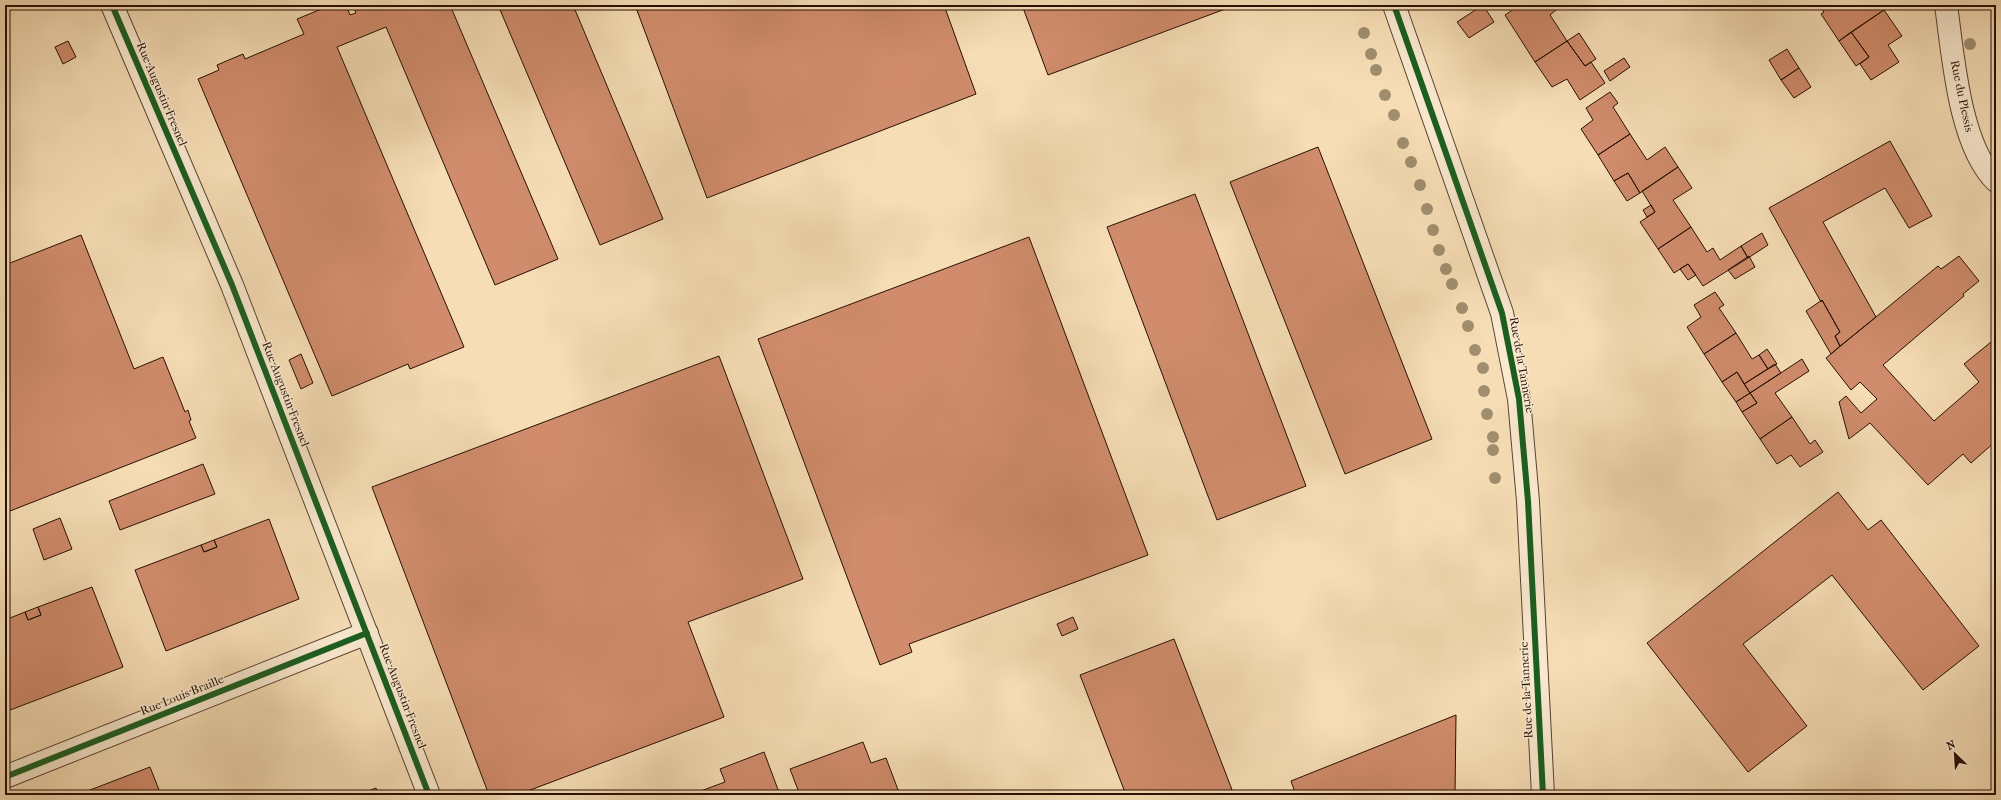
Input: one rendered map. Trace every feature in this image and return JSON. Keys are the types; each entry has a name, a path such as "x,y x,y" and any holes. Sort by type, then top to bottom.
{"street":[{"name":"Rue Augustin Fresnel","path":"112,5 232,285 429,795"},
{"name":"Rue de la Tannerie","path":"1394,5 1502,313 1519,399 1528,501 1543,795"},
{"name":"Rue du Plessis","path":"1946,5 1959,90 1971,139 1987,172 1996,181"},
{"name":"Rue Louis Braille","path":"5,777 367,633"}],"building":[{"path":"331,5 346,5 350,15 356,13 353,5 450,5 558,259 495,285 386,27 337,47 464,347 410,369 408,364 332,396 198,79 219,70 217,65 243,54 245,59 304,34 297,19"},
{"path":"498,5 573,5 663,219 600,245"},
{"path":"635,5 944,5 976,94 707,198"},
{"path":"1022,5 1236,5 1048,75"},
{"path":"1483,5 1494,22 1469,38 1457,22"},
{"path":"1520,5 1553,5 1556,10 1550,15 1567,41 1535,62 1505,15"},
{"path":"1819,5 1881,5 1884,10 1839,41 1821,14 1824,12"},
{"path":"1884,10 1902,36 1888,45 1899,62 1871,80 1860,64 1869,57 1851,32"},
{"path":"1851,32 1869,57 1856,66 1839,41"},
{"path":"1579,33 1596,59 1585,66 1567,41"},
{"path":"68,41 76,57 63,64 55,47"},
{"path":"1567,41 1585,66 1591,62 1605,83 1580,100 1567,79 1552,87 1535,62"},
{"path":"1787,49 1799,68 1781,80 1769,60"},
{"path":"1624,58 1630,67 1610,81 1604,71"},
{"path":"1799,68 1811,87 1794,98 1781,80"},
{"path":"1610,92 1618,103 1613,107 1630,134 1598,155 1581,129 1593,120 1586,108"},
{"path":"1630,134 1647,160 1665,147 1678,167 1640,193 1628,173 1614,181 1598,155"},
{"path":"1890,141 1932,216 1909,228 1885,188 1823,222 1876,317 1840,346 1835,336 1840,332 1822,300 1821,302 1769,208"},
{"path":"1318,147 1432,439 1345,474 1230,182"},
{"path":"1678,167 1692,188 1673,200 1691,227 1658,249 1640,222 1655,212 1642,191"},
{"path":"1628,173 1640,193 1627,201 1614,181"},
{"path":"1195,194 1306,486 1217,520 1107,227"},
{"path":"1651,205 1655,212 1647,217 1643,210"},
{"path":"1691,227 1707,252 1713,248 1720,260 1741,246 1748,258 1703,286 1688,264 1674,273 1658,249"},
{"path":"1762,233 1768,245 1748,258 1741,246"},
{"path":"81,235 134,369 163,357 185,412 188,410 191,420 189,421 196,438 5,513 5,265"},
{"path":"1029,237 1148,555 909,644 912,652 880,665 758,339"},
{"path":"1749,256 1755,267 1735,279 1728,270"},
{"path":"1959,256 1979,281 1963,294 1964,296 1883,365 1934,421 1979,382 1964,364 1996,338 1996,441 1971,463 1963,454 1928,485 1870,423 1849,439 1839,402 1846,396 1861,413 1877,399 1860,382 1851,390 1826,358 1938,266 1941,269"},
{"path":"1688,264 1696,275 1688,280 1680,269"},
{"path":"1715,292 1724,305 1719,308 1736,333 1704,354 1687,327 1701,317 1694,305"},
{"path":"1822,300 1840,332 1835,336 1840,346 1831,354 1806,311"},
{"path":"1736,333 1752,359 1759,355 1768,369 1744,384 1737,372 1722,382 1704,354"},
{"path":"1767,349 1777,364 1768,369 1759,355"},
{"path":"301,354 313,383 301,389 289,360"},
{"path":"719,356 803,579 688,622 724,717 517,795 489,795 372,487"},
{"path":"1802,359 1809,371 1775,393 1792,417 1760,439 1742,412 1757,403 1750,393"},
{"path":"1775,364 1781,373 1750,393 1744,384"},
{"path":"1737,372 1750,393 1736,402 1722,382"},
{"path":"1750,393 1757,403 1742,412 1736,402"},
{"path":"1792,417 1810,444 1815,440 1823,452 1800,467 1791,455 1777,464 1760,439"},
{"path":"203,464 215,494 120,530 109,501"},
{"path":"1838,492 1868,530 1881,520 1979,646 1923,690 1832,575 1743,644 1807,726 1748,772 1647,643"},
{"path":"60,518 72,549 44,560 33,529"},
{"path":"269,519 299,599 166,651 135,570 201,545 204,552 217,547 214,540"},
{"path":"214,540 217,547 204,552 201,545"},
{"path":"92,587 123,667 5,712 5,620 25,612 28,620 41,615 38,607"},
{"path":"38,607 41,615 28,620 25,612"},
{"path":"1073,617 1078,629 1062,636 1057,624"},
{"path":"1174,639 1234,795 1126,795 1080,675"},
{"path":"1456,715 1455,795 1296,795 1291,781"},
{"path":"863,742 871,763 886,758 900,795 786,795 798,790 790,769"},
{"path":"764,752 780,795 690,795 725,782 720,769"},
{"path":"150,767 161,795 77,795"},
{"path":"376,788 378,795 358,795"}],"cycle path":[{"path":"112,5 232,285 429,795"},
{"path":"1394,5 1502,313 1519,399 1528,501 1543,795"},
{"path":"5,777 367,633"}]}
